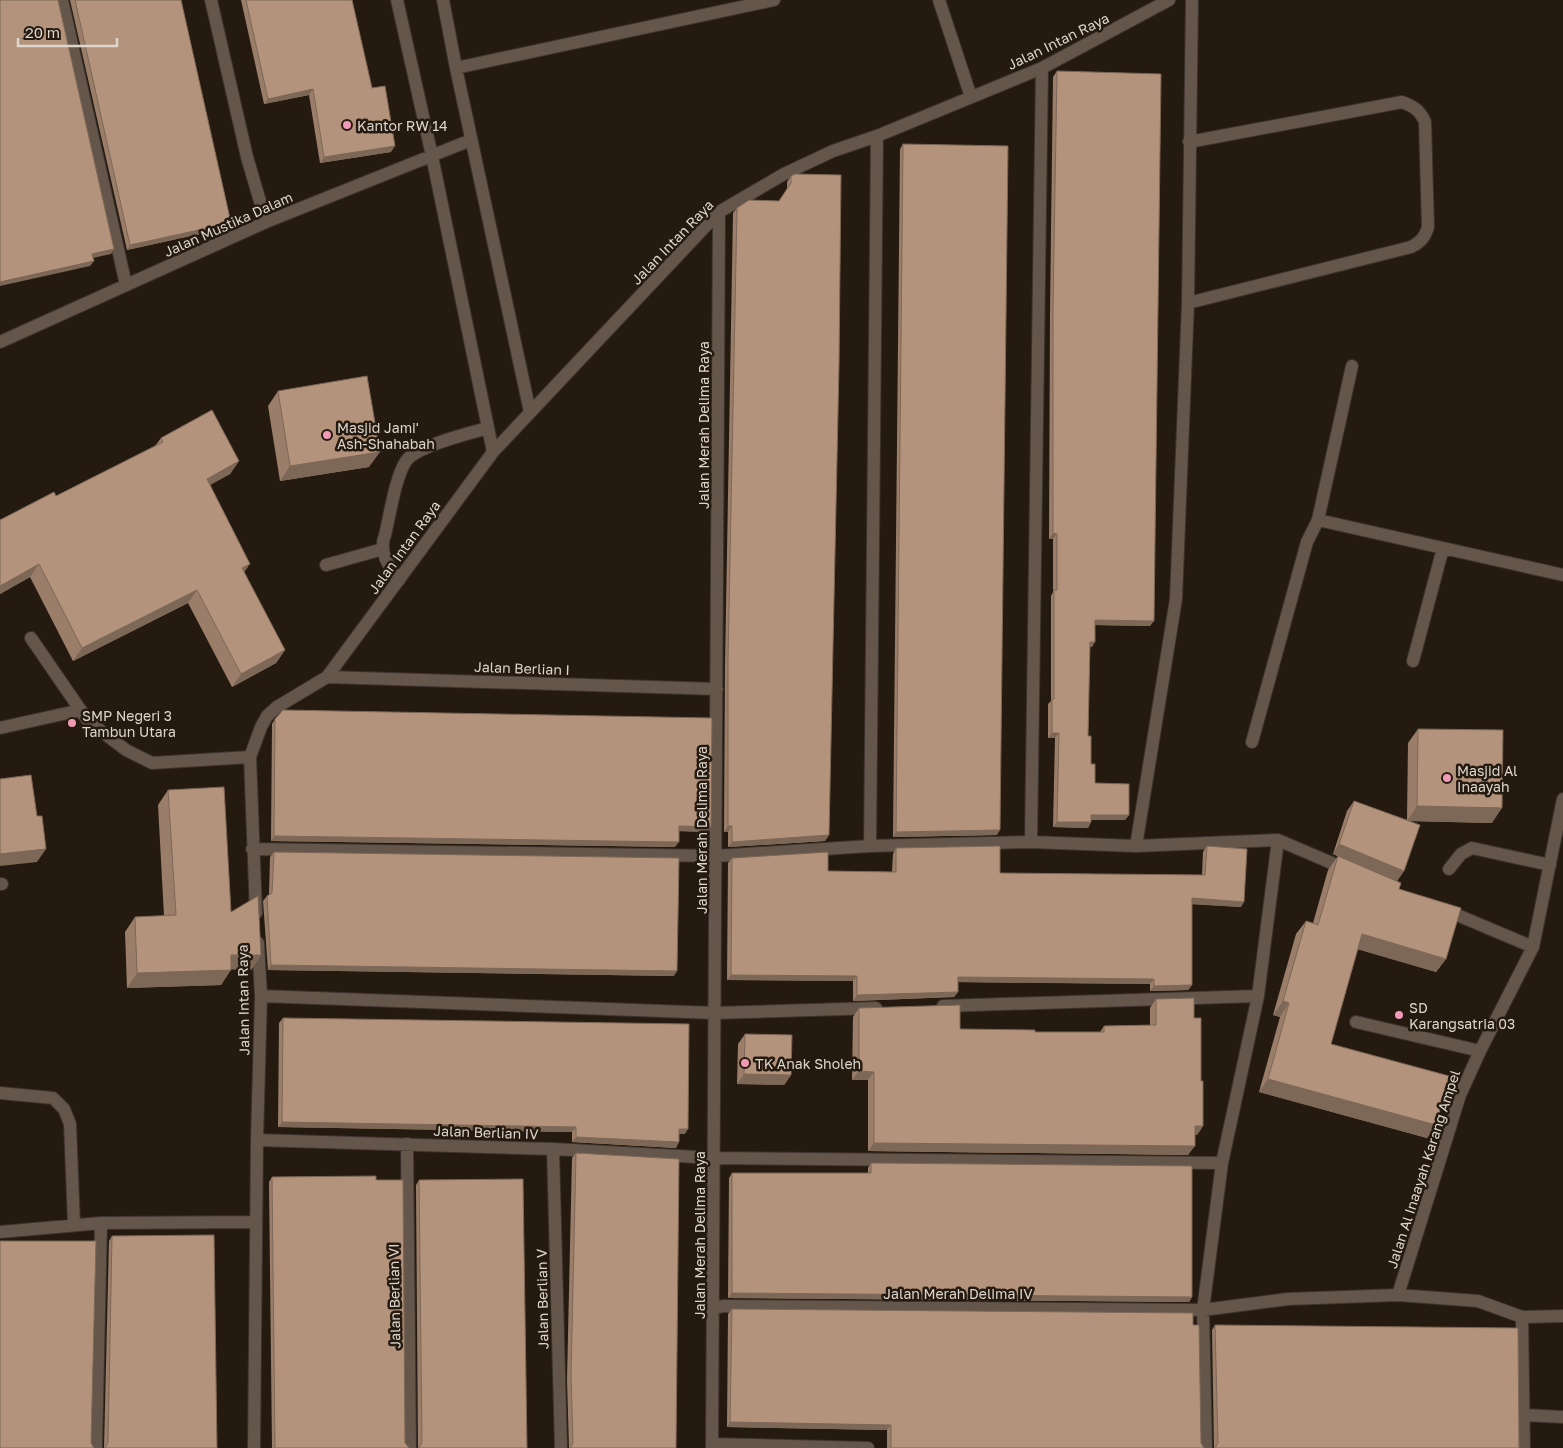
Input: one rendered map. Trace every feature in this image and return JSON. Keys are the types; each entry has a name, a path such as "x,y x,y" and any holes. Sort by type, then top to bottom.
{"street":[{"path":"62,0 126,285"},
{"path":"211,0 247,157 266,222"},
{"path":"397,0 432,156 493,452"},
{"path":"443,0 471,140 530,412"},
{"path":"939,0 971,97"},
{"name":"Jalan Intan Raya","path":"254,1448 257,1140 261,996 252,849 250,757 260,728 267,716 277,707 327,677 493,452 719,212 784,174 825,155 877,136 1042,68 1169,0"},
{"path":"1136,846 1176,600 1188,302 1192,0"},
{"path":"456,68 767,1"},
{"path":"1031,842 1042,68"},
{"path":"1188,302 1411,247 1425,237 1428,227 1425,122 1422,114 1413,106 1402,102 1189,142"},
{"path":"870,846 877,136"},
{"name":"Jalan Mustika Dalam","path":"0,342 266,222 471,140"},
{"name":"Jalan Merah Delima Raya","path":"712,1446 719,212"},
{"path":"1252,742 1307,542 1318,520 1352,366"},
{"path":"398,580 385,558 382,542 400,475 407,459 423,449 488,428"},
{"path":"1318,520 1563,575"},
{"path":"1413,661 1443,548"},
{"path":"326,566 384,549"},
{"path":"31,638 88,721 126,750 152,763 250,757"},
{"name":"Jalan Berlian I","path":"327,677 717,689"},
{"path":"0,728 81,710"},
{"name":"Jalan Al Inaayah Karang Ampel","path":"1398,1294 1460,1095 1480,1050 1533,947 1563,799"},
{"path":"1206,1448 1203,1310 1222,1163 1258,996 1278,840"},
{"path":"252,849 716,856 870,846 1031,842 1136,846 1278,840 1360,874"},
{"path":"1449,869 1461,854 1472,848 1550,865"},
{"path":"1433,905 1533,947"},
{"path":"261,996 715,1013 893,1008"},
{"path":"932,1006 1258,996"},
{"path":"1356,1022 1480,1050"},
{"path":"0,1093 53,1098 64,1109 70,1124 74,1224"},
{"name":"Jalan Berlian IV","path":"257,1140 553,1149 714,1158 1222,1163"},
{"name":"Jalan Berlian VI","path":"407,1144 410,1448"},
{"name":"Jalan Berlian V","path":"553,1149 561,1448"},
{"path":"0,1232 74,1224 256,1222"},
{"path":"96,1448 101,1223"},
{"name":"Jalan Merah Delima IV","path":"713,1308 724,1306 1203,1310 1288,1299 1398,1294 1478,1301 1522,1317"},
{"path":"1524,1448 1522,1317 1563,1316"},
{"path":"1524,1415 1563,1417"},
{"path":"712,1446 868,1448"}],"building":[{"path":"0,0 58,0 114,249 92,254 94,261 0,282"},
{"path":"75,0 181,0 231,223 130,245"},
{"path":"246,0 352,0 372,88 385,86 395,146 324,157 313,89 268,99"},
{"path":"1057,71 1161,74 1154,621 1095,620 1095,642 1090,642 1088,736 1091,736 1091,764 1095,764 1095,783 1129,784 1129,815 1091,815 1091,822 1057,822 1059,733 1052,733 1052,699 1054,699 1054,590 1057,590 1057,534 1053,533 1053,307"},
{"path":"903,144 1008,146 1000,830 896,832"},
{"path":"795,174 841,175 829,835 732,842 732,826 728,826 728,660 737,208 749,200 779,201 791,183 791,176"},
{"path":"367,376 380,452 290,466 278,391"},
{"path":"212,410 239,461 207,479 250,564 242,568 285,650 241,674 197,590 82,648 39,564 0,586 0,520 54,492 56,496 163,442 161,438"},
{"path":"283,710 712,718 711,827 679,826 679,842 274,836 275,719"},
{"path":"1418,729 1503,730 1502,808 1417,806"},
{"path":"31,775 37,816 42,816 46,849 0,854 0,779"},
{"path":"224,787 231,912 258,896 261,955 231,955 231,970 137,973 135,917 176,915 168,790"},
{"path":"1354,801 1420,825 1404,871 1339,844"},
{"path":"1000,846 1000,873 1205,875 1207,846 1247,849 1244,902 1192,898 1192,985 1154,986 1154,979 958,977 958,992 857,995 857,976 731,975 732,858 828,852 828,871 896,872 896,848"},
{"path":"274,852 679,858 677,971 271,965 267,896 272,893"},
{"path":"1338,856 1401,883 1399,889 1461,908 1446,959 1362,934 1331,1044 1449,1076 1436,1125 1268,1079 1289,1003 1283,1001 1306,921 1318,925"},
{"path":"1194,998 1194,1018 1201,1018 1201,1081 1203,1081 1203,1126 1195,1126 1195,1146 874,1143 874,1072 859,1071 859,1008 960,1005 960,1029 1104,1032 1104,1026 1156,1025 1156,999"},
{"path":"283,1018 689,1024 688,1129 679,1129 679,1142 576,1137 576,1127 282,1122"},
{"path":"745,1034 792,1035 791,1075 744,1074"},
{"path":"576,1153 679,1159 676,1448 570,1448 573,1443 571,1374"},
{"path":"871,1163 1192,1166 1192,1297 732,1293 732,1173 871,1173"},
{"path":"376,1176 376,1180 403,1180 405,1443 409,1448 275,1448 272,1177"},
{"path":"523,1179 527,1448 419,1448 422,1443 419,1180"},
{"path":"214,1235 217,1448 105,1448 108,1443 112,1236"},
{"path":"0,1241 96,1241 91,1443 94,1448 0,1448"},
{"path":"732,1309 1193,1313 1193,1325 1199,1325 1201,1443 1204,1448 891,1448 891,1425 730,1422"},
{"path":"1215,1325 1518,1328 1519,1448 1215,1448 1218,1443"}],"place":[{"name":"Kantor RW 14","path":"347,125"},
{"name":"Masjid Jami' Ash-Shahabah","path":"327,435"},
{"name":"SMP Negeri 3 Tambun Utara","path":"72,723"},
{"name":"Masjid Al Inaayah","path":"1447,778"},
{"name":"SD Karangsatria 03","path":"1399,1015"},
{"name":"TK Anak Sholeh","path":"745,1063"}]}
